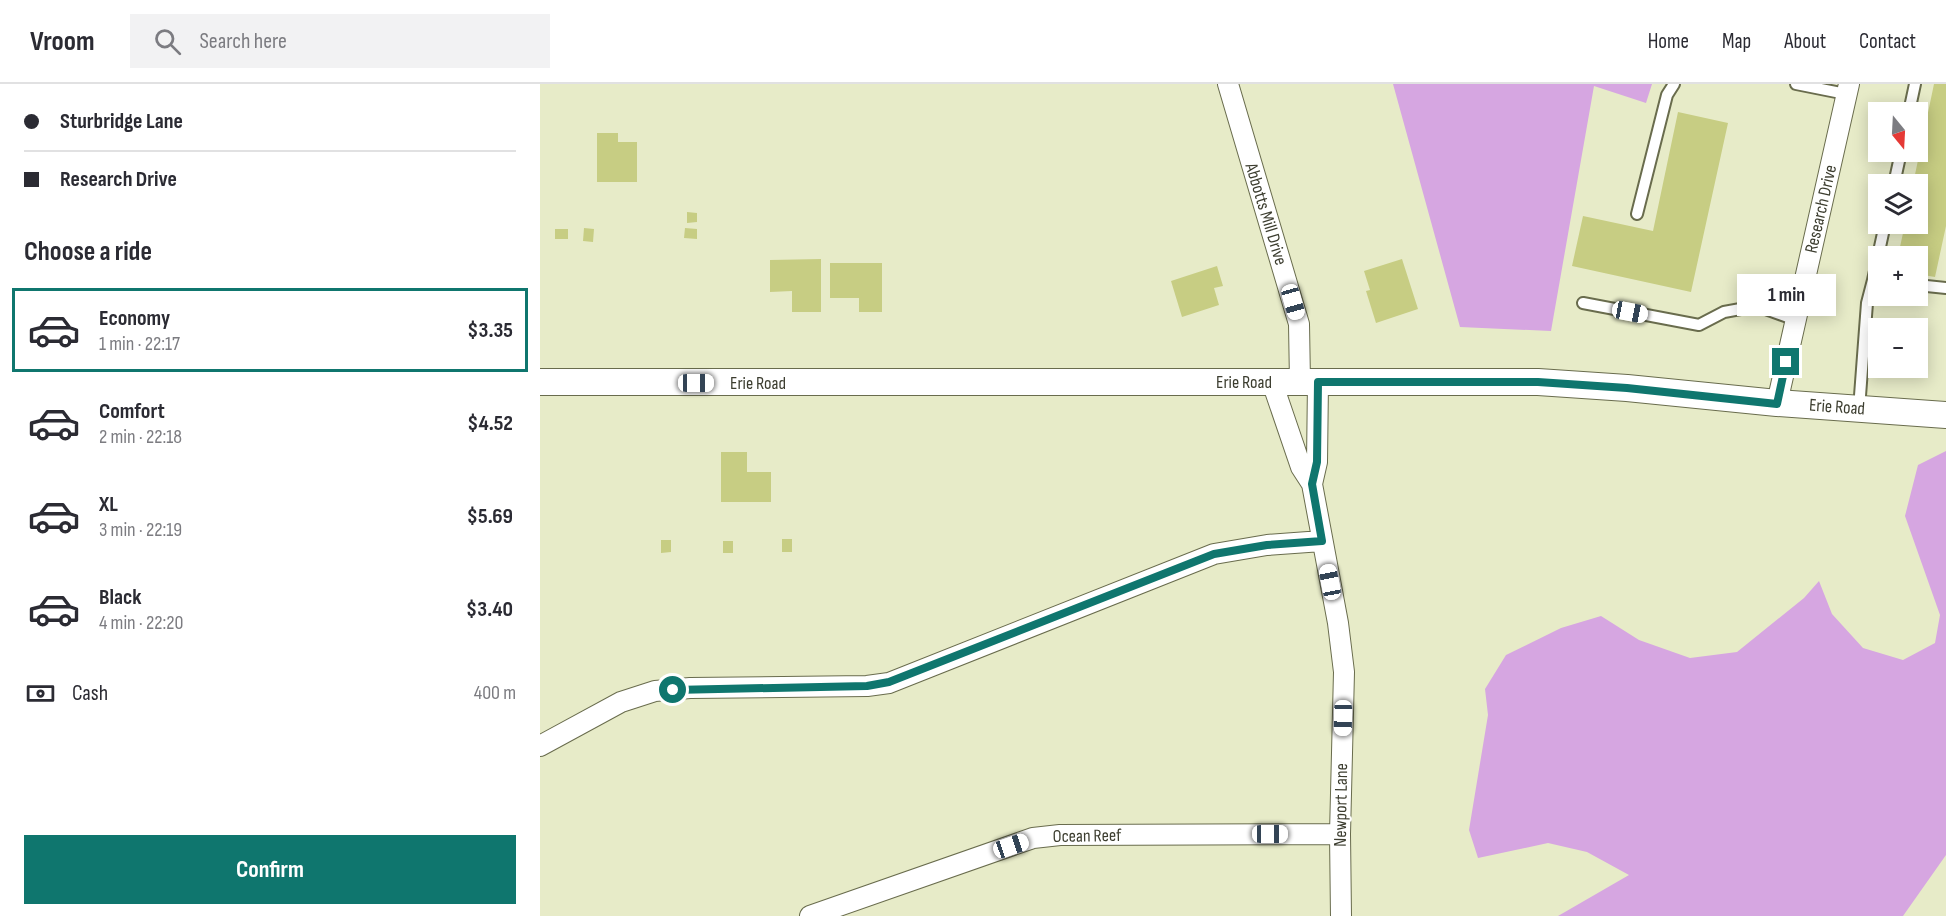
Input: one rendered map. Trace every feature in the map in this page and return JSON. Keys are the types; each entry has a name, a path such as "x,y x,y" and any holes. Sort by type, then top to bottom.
{"street":[{"name":"Abbotts Mill Drive","path":"1228,84 1299,324 1309,382 1317,462 1312,484"},
{"name":"Research Drive","path":"1777,404 1847,89"},
{"name":"Erie Road","path":"540,382 1538,382 1627,388 1777,404 1946,415"},
{"name":"Newport Lane","path":"1272,382 1302,467 1312,484 1338,623 1344,672 1340,834 1341,916"},
{"path":"540,746 621,702 655,691 690,688 867,686 889,682 1214,554 1267,545 1322,541"},
{"name":"Ocean Reef","path":"810,916 1033,838 1060,835 1340,834"}],"lane":[{"path":"1637,214 1667,94 1674,84"},
{"path":"1796,84 1847,89"},
{"path":"1911,102 1915,84"},
{"path":"1928,286 1946,288"},
{"path":"1859,409 1868,300"},
{"path":"1583,303 1699,325 1724,312 1756,306 1796,320"}],"shaded area":[{"path":"1393,84 1652,84 1646,103 1594,86 1551,331 1460,327"},
{"path":"1946,451 1946,855 1903,916 1558,916 1629,875 1587,852 1548,843 1478,858 1469,830 1488,715 1485,689 1506,655 1561,628 1601,616 1639,640 1690,658 1737,652 1804,598 1819,581 1832,614 1863,648 1903,660 1935,643 1940,615 1905,516 1918,465"}],"building":[{"path":"1934,84 1946,84 1946,226 1935,277 1928,276 1928,246 1900,246 1903,234 1928,234 1928,174 1915,174 1918,162 1928,162 1928,113"},
{"path":"1678,112 1728,123 1691,292 1572,266 1583,216 1653,231"},
{"path":"597,133 618,133 618,142 637,142 637,182 597,182"},
{"path":"687,212 697,213 697,222 687,223"},
{"path":"584,228 594,229 593,242 583,241"},
{"path":"685,228 697,229 697,239 684,238"},
{"path":"555,229 568,229 568,239 555,239"},
{"path":"821,259 821,312 792,312 792,291 770,292 770,260"},
{"path":"1402,259 1418,309 1376,323 1366,291 1370,290 1364,271"},
{"path":"830,263 882,263 882,312 859,312 859,298 830,298"},
{"path":"1217,266 1223,286 1214,288 1219,305 1182,317 1171,281"},
{"path":"721,452 747,452 747,472 771,472 771,502 721,502"},
{"path":"782,539 792,539 792,552 782,552"},
{"path":"661,540 671,540 671,552 661,553"},
{"path":"723,541 733,541 733,553 723,553"}],"route":[{"path":"673,690 867,686 889,682 1214,554 1267,545 1322,541 1312,484 1317,462 1318,382 1538,382 1627,388 1777,404 1786,362"}]}
